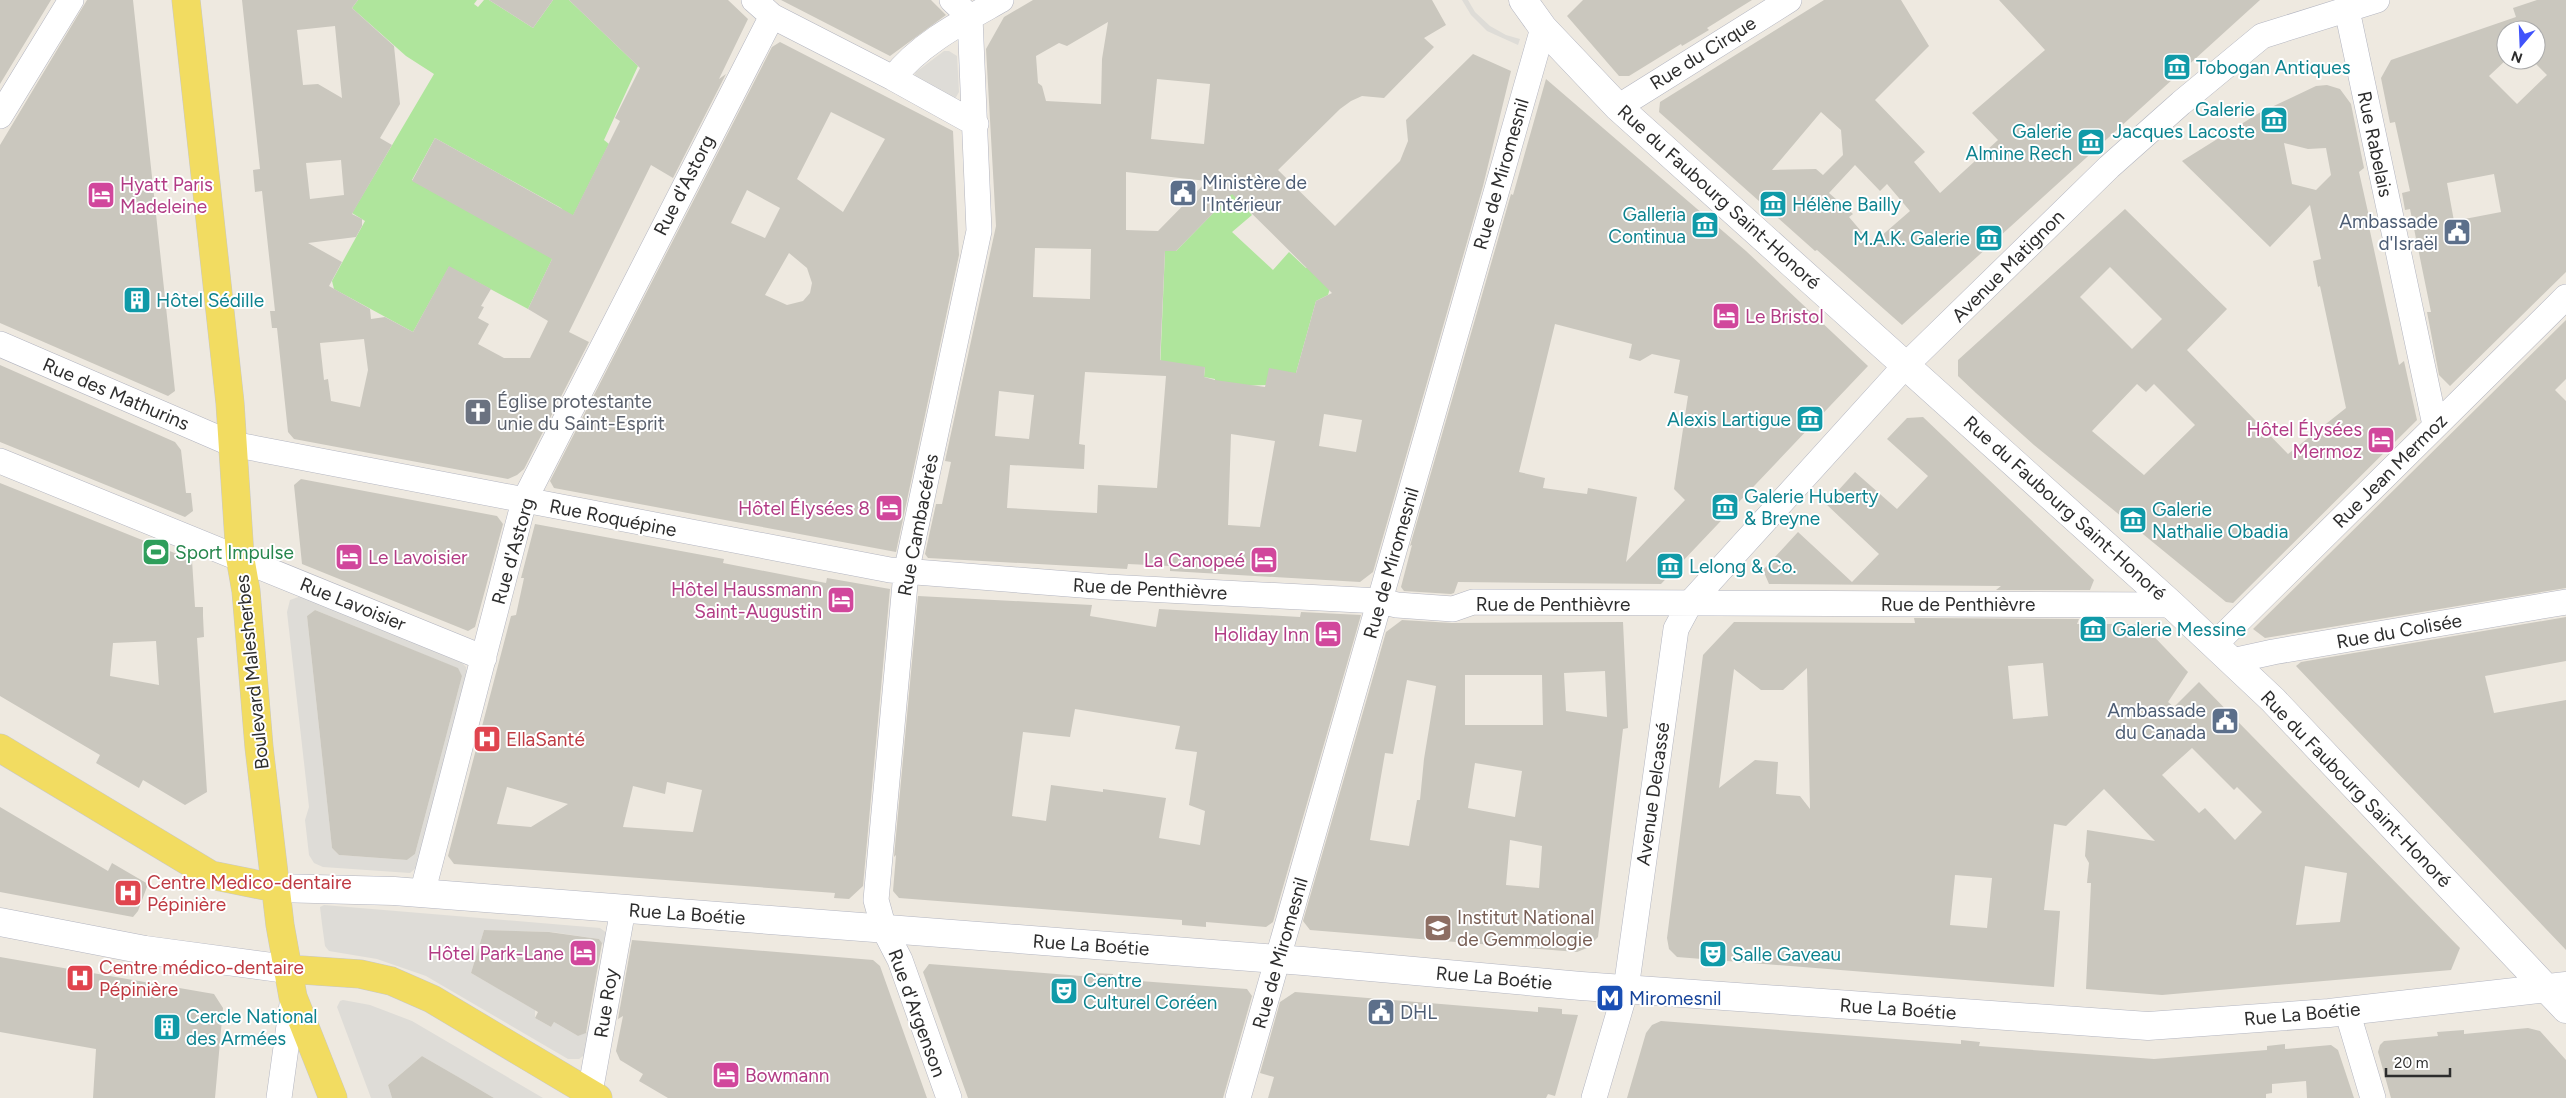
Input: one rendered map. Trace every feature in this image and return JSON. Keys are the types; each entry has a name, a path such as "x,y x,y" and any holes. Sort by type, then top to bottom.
{"main road":[{"name":"Boulevard Malesherbes","path":"186,0 230,403 240,557 246,591 259,747 275,888 287,969 294,997 333,1098"},
{"path":"0,748 211,875 275,888"},
{"path":"287,969 360,974 391,981 432,999 592,1096"}],"street":[{"path":"0,116 71,0"},
{"path":"952,0 970,17"},
{"path":"893,78 904,63 970,17 1001,0"},
{"name":"Rue du Faubourg Saint-Honoré","path":"1523,0 1542,28 1618,106 2172,605 2272,700 2556,988 2566,1009"},
{"name":"Rue du Cirque","path":"1618,106 1789,0"},
{"name":"Avenue Matignon","path":"1690,604 1905,366 2109,167 2262,36 2377,0"},
{"path":"763,8 976,124"},
{"name":"Rue d'Astorg","path":"422,894 524,502 763,8"},
{"name":"Rue Rabelais","path":"2347,10 2435,425"},
{"name":"Rue Cambacérès","path":"884,929 876,900 906,573 979,231 970,17"},
{"name":"Rue de Miromesnil","path":"1238,1098 1542,28"},
{"name":"Rue Jean Mermoz","path":"2223,653 2435,425 2566,297"},
{"name":"Rue des Mathurins","path":"0,344 232,444"},
{"name":"Rue Roquépine","path":"232,444 524,502 906,573"},
{"name":"Rue Lavoisier","path":"0,461 240,557 484,658"},
{"name":"Rue de Penthièvre","path":"906,573 1107,587 1380,601 1397,605 1453,609 1474,602 2172,605"},
{"name":"Rue du Colisée","path":"2223,653 2273,652 2566,602"},
{"name":"Avenue Delcassé","path":"1594,1098 1626,989 1676,629 1690,604"},
{"name":"Rue La Boétie","path":"275,888 422,894 623,908 1626,989 2148,1026 2347,1011 2556,988"},
{"name":"Rue Roy","path":"592,1096 623,908"},
{"path":"0,922 145,950 287,969"},
{"name":"Rue d'Argenson","path":"884,929 900,960 949,1098"},
{"path":"279,1098 294,997"},
{"path":"2347,1011 2373,1098"}],"green space":[{"path":"358,0 477,0 474,4 478,7 484,0 489,0 533,28 553,0 569,0 638,66 604,140 609,144 571,220 561,208 435,138 412,180 554,255 528,309 449,267 413,332 334,289 332,281 365,221 352,213 434,74 406,56 352,8"},
{"path":"1233,187 1236,198 1252,215 1232,232 1273,270 1289,252 1306,268 1311,265 1332,282 1328,295 1316,301 1296,373 1266,385 1214,387 1215,379 1204,377 1205,367 1160,370 1165,251 1176,251 1226,200"}],"shaded area":[{"path":"1462,0 1468,0 1475,12 1490,26 1506,35 1520,39 1518,45 1487,31 1471,15"},
{"path":"944,51 949,51 957,56 959,92 955,99 913,78 916,72"},
{"path":"301,596 462,663 466,667 467,674 416,868 410,873 323,867 314,863 309,855 305,820 309,807 287,612 290,600","holes":["315,610 457,668 462,676 415,854 407,860 339,855 332,848 307,616"]},
{"path":"324,905 600,928 607,933 610,945 587,1053 579,1059 568,1059 426,976 377,959 329,951 325,946 320,907","holes":["484,930 552,932 599,939 605,947 587,1032 578,1036 554,1022 551,1027 535,1018 535,1010 471,973"]},
{"path":"340,1001 370,1005 412,1021 543,1098 494,1098 422,1056 388,1085 392,1098 371,1098 337,1007"}],"building":[{"path":"0,0 51,0 0,84"},
{"path":"87,0 133,0 175,391 168,396 0,323 0,145"},
{"path":"242,0 358,0 352,8 394,46 400,104 380,138 392,145 352,214 362,219 362,226 356,237 308,243 342,262 329,286 370,309 371,319 385,317 413,332 449,266 491,289 481,306 484,307 478,318 489,324 478,344 504,358 530,358 548,321 528,309 552,259 412,181 435,138 573,215 620,121 615,118 640,68 569,0 728,0 748,19 719,79 726,74 673,178 651,165 569,332 589,342 524,469 508,479 294,439 288,432 277,328 272,328 270,311 275,311 262,191 255,192 253,170 260,169","holes":["335,26 338,57 342,98 318,84 303,85 297,30","341,160 344,195 310,199 306,163","364,339 368,370 360,407 331,401 328,379 324,380 320,343"]},
{"path":"489,0 553,0 533,28"},
{"path":"781,0 931,0 946,15 890,56"},
{"path":"1033,0 1432,0 1446,25 1424,38 1434,47 1384,98 1362,96 1340,109 1278,170 1335,226 1400,161 1408,141 1406,120 1473,54 1511,71 1483,186 1373,572 1360,582 1170,571 1170,566 1128,564 1127,569 928,558 925,554 936,504 942,504 951,462 945,461 996,226 986,49 1004,17","holes":["1108,22 1102,59 1101,104 1046,101 1042,86 1038,83 1036,56 1059,43 1067,46","1157,79 1210,84 1204,144 1151,139","1126,172 1207,181 1158,231 1126,230","1232,194 1332,293 1316,301 1296,373 1269,368 1265,387 1215,380 1204,377 1205,367 1160,360 1165,251 1176,251","1035,248 1091,249 1090,299 1033,297","1085,372 1166,376 1157,488 1098,485 1097,513 1007,508 1010,465 1084,469 1085,445 1079,444","999,391 1034,395 1029,439 995,436","1324,414 1362,420 1356,452 1319,446","1231,434 1275,441 1260,527 1228,525"]},
{"path":"1583,0 1752,0 1682,46 1681,44 1629,76 1619,76 1567,16"},
{"path":"1824,0 1901,0 1929,46 1875,100 1925,152 1914,162 1940,193 1998,140 1972,113 2045,50 1999,0 2260,0 1902,325 1817,250 1815,251 1659,112 1660,102","holes":["1821,112 1841,130 1843,155 1823,175 1816,169 1772,170","1855,165 1880,191 1887,184 1910,211 1872,244 1849,217 1853,214 1829,193"]},
{"path":"2537,0 2566,0 2566,272 2450,386 2439,375 2427,312 2431,312 2410,209 2405,210 2402,193 2410,191 2395,122 2390,123 2381,78 2391,60 2496,24 2496,69 2489,76 2517,104 2547,75 2542,70 2546,70 2546,20 2507,20 2516,17 2513,8","holes":["2494,174 2501,212 2454,221 2447,183"]},
{"path":"780,42 953,131 959,255 896,552 554,488 550,481 772,47","holes":["831,112 885,139 843,212 797,179","747,190 780,208 765,238 731,223","789,253 807,268 812,283 810,293 803,301 787,305 765,295"]},
{"path":"1546,79 1746,251 1868,366 1661,584 1458,582 1454,593 1451,594 1404,591 1401,587 1412,545 1410,546 1511,194 1513,195","holes":["1555,324 1632,344 1629,358 1640,361 1652,354 1680,360 1674,393 1688,396 1674,489 1685,500 1626,562 1637,497 1588,488 1587,494 1543,488 1545,478 1519,472"]},
{"path":"2327,85 2340,89 2351,104 2364,168 2359,172 2370,221 2368,222 2399,365 2404,361 2417,420 2233,603 2226,602 2034,445 1976,393 1958,376 1958,360 2125,209 2227,309 2187,350 2288,454 2346,408 2313,261 2321,259 2310,205 2270,247 2182,161 2259,113 2316,86","holes":["2284,143 2308,149 2326,148 2331,175 2316,190 2292,184","2110,267 2162,319 2132,349 2080,297","2137,384 2146,392 2154,384 2195,425 2144,475 2092,431"]},
{"path":"2566,320 2566,379 2555,390 2566,401 2566,588 2265,638 2253,629"},
{"path":"0,365 175,442 181,450 186,493 191,493 193,511 185,517 0,442"},
{"path":"1923,417 2094,580 2090,590 1996,590 2001,586 1769,584 1763,570 1798,532 1852,582 1879,554 1826,504 1855,472 1897,509 1928,476 1887,439 1907,418"},
{"path":"301,479 497,516 503,524 475,627 468,631 302,564 294,485"},
{"path":"0,483 192,560 195,607 203,607 204,637 197,638 207,792 185,805 143,780 139,788 96,763 100,755 0,696","holes":["156,641 159,685 110,676 113,643"]},
{"path":"535,524 724,559 723,563 826,583 827,578 890,589 863,886 849,899 834,898 835,893 454,864 448,856 511,616 516,615 524,578 521,578","holes":["667,782 702,790 693,832 623,827 633,786 665,794","507,787 568,804 531,827 497,824"]},
{"path":"918,596 1092,605 1090,616 1156,627 1159,609 1300,617 1301,612 1361,615 1273,922 1266,927 1206,922 1206,927 1182,925 1182,920 899,898 893,891 896,855 894,857","holes":["1075,709 1180,726 1175,749 1197,752 1189,805 1205,811 1200,845 1159,838 1166,798 1103,789 1103,792 1051,785 1046,821 1012,816 1023,732 1070,737"]},
{"path":"315,610 458,668 462,676 415,854 407,860 339,855 332,848 307,616"},
{"path":"2566,617 2566,661 2485,676 2494,713 2566,700 2566,950 2296,666 2301,662"},
{"path":"1914,618 2079,619 2077,624 2142,624 2188,672 2168,702 2174,707 2199,682 2460,948 2451,970 2162,995 2086,989 2091,883 2087,883 2089,863 2085,856 2087,830 2155,841 2104,789 2066,826 2054,824 2044,910 2060,911 2054,987 1677,957 1669,949 1667,938 1703,655 1734,622 1915,623","holes":["2043,663 2048,716 2013,719 2008,666","1807,668 1810,809 1800,796 1776,794 1778,762 1755,760 1719,788 1734,669 1761,690 1783,690","2192,748 2234,790 2237,787 2262,812 2235,840 2205,808 2199,813 2162,775","2305,866 2347,873 2340,922 2296,925","1955,875 1992,878 1987,928 1950,925"]},
{"path":"1402,620 1452,623 1623,622 1628,728 1623,729 1598,937 1587,948 1577,952 1310,930 1303,921 1386,632","holes":["1605,671 1607,717 1566,711 1564,673","1465,675 1542,675 1543,725 1465,725","1407,680 1436,686 1424,759 1420,800 1417,800 1409,846 1370,840 1385,753 1393,754","1475,763 1522,771 1515,817 1468,808","1510,840 1542,846 1539,888 1506,885"]},
{"path":"0,807 108,871 112,863 148,884 138,911 133,917 0,892"},
{"path":"484,930 549,932 599,939 602,943 586,1033 578,1036 554,1022 551,1027 535,1018 538,1012 471,973"},
{"path":"632,940 873,960 880,966 927,1098 668,1098 639,1081 643,1074 620,1060 616,1051 623,1016 618,1019"},
{"name":"Cercle National des Armées","path":"0,957 214,994 223,1008 215,1098 93,1098 96,1049 0,1032"},
{"path":"929,964 1094,977 1094,973 1113,974 1113,979 1247,989 1252,996 1223,1098 968,1098 923,972"},
{"path":"1295,992 1538,1012 1538,1007 1562,1009 1562,1014 1578,1015 1555,1096 1548,1094 1546,1098 1268,1098 1274,1077 1260,1073 1280,1002"},
{"path":"1661,1021 1961,1044 1961,1040 1980,1042 1979,1046 2154,1059 2267,1050 2267,1046 2285,1044 2285,1049 2331,1045 2338,1050 2354,1098 2307,1098 2306,1081 2272,1084 2272,1093 2266,1094 2266,1098 1627,1098 1646,1033 1652,1025"},
{"path":"2528,1028 2540,1031 2566,1060 2566,1098 2391,1098 2378,1052 2380,1045 2384,1041 2438,1036 2437,1032 2464,1030 2464,1034"},
{"path":"422,1056 494,1098 392,1098 388,1085"}],"place":[{"name":"Tobogan Antiques","path":"2177,67"},
{"name":"Galerie Jacques Lacoste","path":"2274,120"},
{"name":"Galerie Almine Rech","path":"2091,142"},
{"name":"Ministère de l'Intérieur","path":"1183,193"},
{"name":"Hyatt Paris Madeleine","path":"101,195"},
{"name":"Hélène Bailly","path":"1773,204"},
{"name":"Galleria Continua","path":"1705,225"},
{"name":"Ambassade d'Israël","path":"2457,232"},
{"name":"M.A.K. Galerie","path":"1989,238"},
{"name":"Hôtel Sédille","path":"137,300"},
{"name":"Le Bristol","path":"1726,316"},
{"name":"Église protestante unie du Saint-Esprit","path":"478,412"},
{"name":"Alexis Lartigue","path":"1810,419"},
{"name":"Hôtel Élysées Mermoz","path":"2381,440"},
{"name":"Galerie Huberty & Breyne","path":"1725,507"},
{"name":"Hôtel Élysées 8","path":"889,508"},
{"name":"Galerie Nathalie Obadia","path":"2133,520"},
{"name":"Sport Impulse","path":"156,552"},
{"name":"Le Lavoisier","path":"349,557"},
{"name":"La Canopeé","path":"1264,560"},
{"name":"Lelong & Co.","path":"1670,566"},
{"name":"Hôtel Haussmann Saint-Augustin","path":"841,600"},
{"name":"Galerie Messine","path":"2093,629"},
{"name":"Holiday Inn","path":"1328,634"},
{"name":"Ambassade du Canada","path":"2225,721"},
{"name":"EllaSanté","path":"487,739"},
{"name":"Centre Medico-dentaire Pépinière","path":"128,893"},
{"name":"Institut National de Gemmologie","path":"1438,928"},
{"name":"Hôtel Park-Lane","path":"583,953"},
{"name":"Salle Gaveau","path":"1713,954"},
{"name":"Centre médico-dentaire Pépinière","path":"80,978"},
{"name":"Centre Culturel Coréen","path":"1064,991"},
{"name":"Miromesnil","path":"1610,998"},
{"name":"DHL","path":"1381,1012"},
{"name":"Cercle National des Armées","path":"167,1027"},
{"name":"Bowmann","path":"726,1075"}]}
